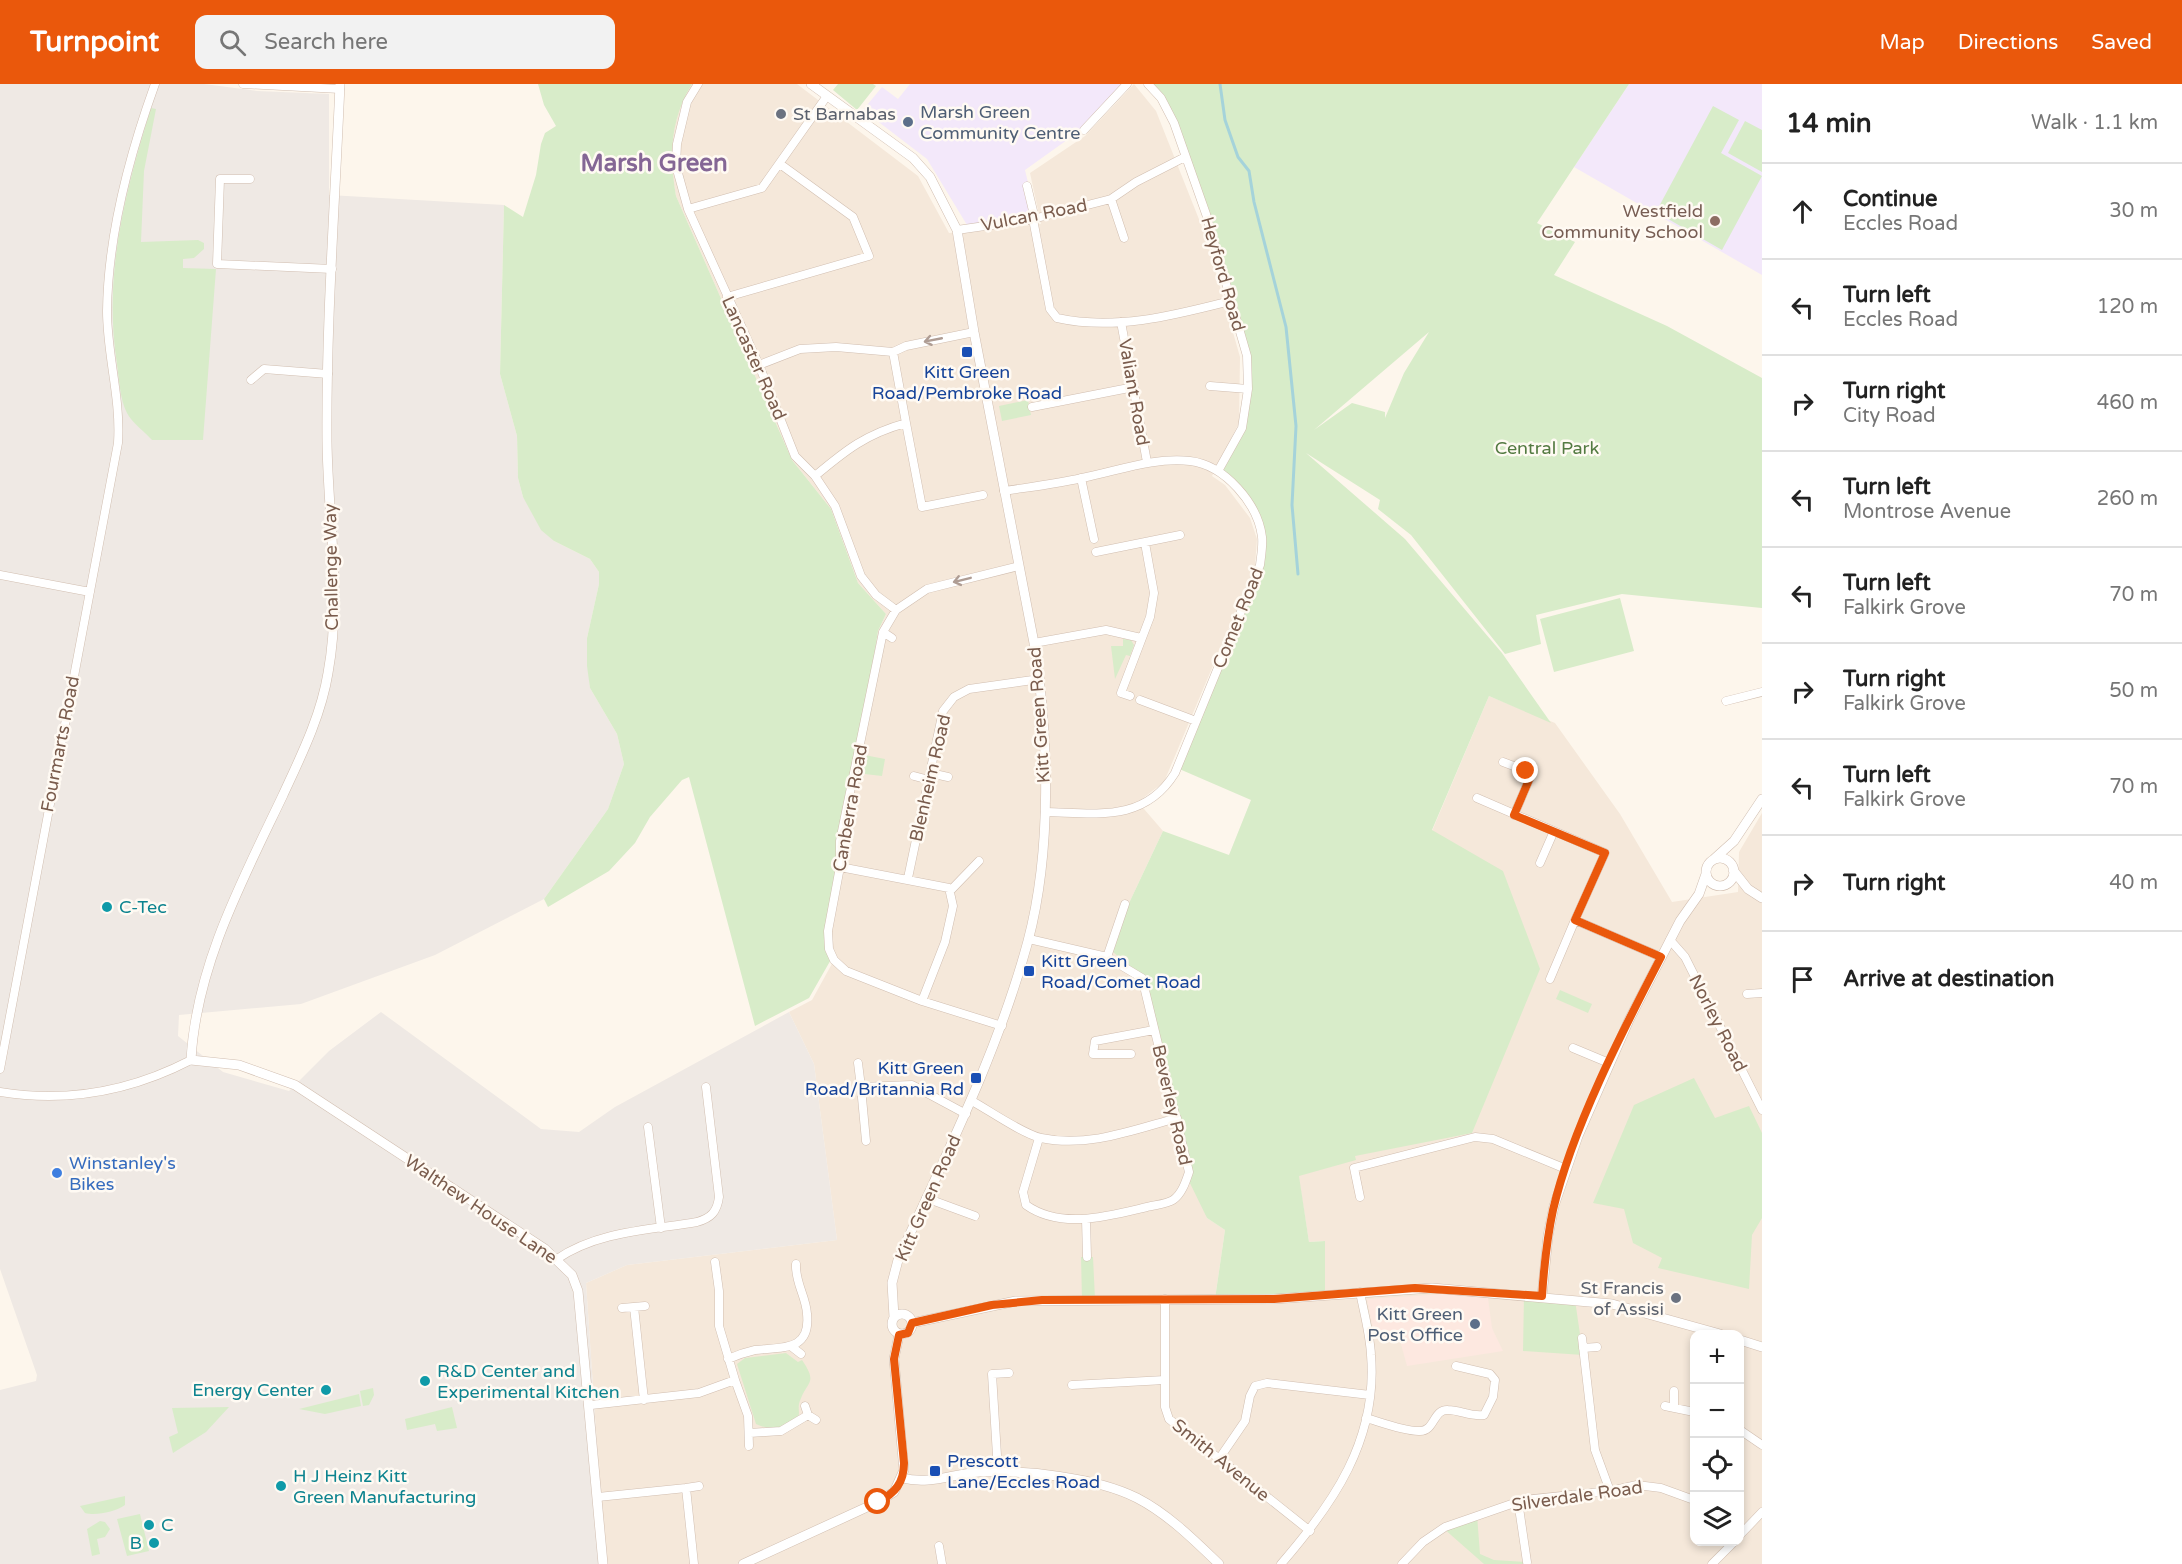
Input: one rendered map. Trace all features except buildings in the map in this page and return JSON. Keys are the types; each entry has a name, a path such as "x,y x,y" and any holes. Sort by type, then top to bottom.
{"street":[{"name":"Fourmarts Road","path":"0,1069 118,443 120,419 107,313 109,273 119,211 155,84"},
{"path":"243,84 340,86"},
{"name":"Lancaster Road","path":"698,84 687,102 677,144 676,166 688,209 759,365 795,456 815,476 835,506 861,576 876,595 896,610"},
{"name":"Kitt Green Road","path":"811,84 913,158 930,177 957,230 974,332 1034,643 1040,679 1045,745 1045,812 1029,939 1002,1026 972,1101 926,1198 894,1274 892,1291 894,1317"},
{"path":"1084,130 1127,84"},
{"name":"Heyford Road","path":"1148,84 1161,99 1170,115 1210,225 1247,356 1248,389 1242,428 1218,471"},
{"name":"Challenge Way","path":"191,1060 192,1031 200,992 236,896 311,735 328,673 335,607 327,443 328,374 340,86"},
{"path":"688,209 762,188 827,96"},
{"name":"Vulcan Road","path":"957,230 1034,219 1111,199 1136,182 1185,157"},
{"path":"727,297 869,256 853,217 780,164"},
{"path":"250,179 220,179 217,264 332,269"},
{"path":"1027,186 1050,309 1057,318 1121,322 1159,319 1230,301"},
{"name":"Vulcan Road","path":"1111,199 1124,238"},
{"name":"Valiant Road","path":"1121,322 1147,462"},
{"path":"759,365 800,349 836,347 893,352 906,346 974,332"},
{"path":"893,352 922,507 983,495"},
{"path":"251,380 264,369 328,374"},
{"path":"1210,386 1248,389"},
{"path":"1032,407 1134,387"},
{"path":"815,476 849,447 877,431 906,423"},
{"name":"Comet Road","path":"1004,491 1081,478 1147,462 1192,461 1218,471 1241,494 1257,517 1262,538 1260,565 1175,773 1166,787 1145,804 1122,812 1045,812"},
{"path":"1081,478 1094,539"},
{"path":"1096,552 1180,535"},
{"path":"1130,696 1121,693 1150,617 1154,593 1145,543"},
{"name":"Canberra Road","path":"1002,1026 922,1001 846,971 834,960 829,949 828,931 840,867 840,841 883,632 896,610 927,589 1019,566"},
{"path":"0,575 90,592"},
{"path":"1034,643 1106,630 1141,638"},
{"path":"883,632 892,638"},
{"name":"Blenheim Road","path":"908,878 943,711 954,697 969,689 1040,679"},
{"path":"1726,700 1762,692"},
{"path":"1140,700 1196,721"},
{"path":"1503,762 1532,773 1514,815"},
{"path":"914,776 948,777"},
{"path":"1477,798 1605,853 1550,979"},
{"path":"1542,1296 1548,1236 1566,1169 1609,1064 1670,940 1699,894 1707,866 1734,842 1762,799"},
{"path":"1540,863 1554,831"},
{"path":"1699,894 1732,878 1734,842"},
{"path":"1714,859 1723,858 1748,889 1762,898"},
{"path":"950,891 979,861"},
{"path":"840,867 908,878 949,888 953,906 945,942 922,1001"},
{"path":"1706,874 1710,882 1748,889"},
{"path":"1107,957 1125,904"},
{"path":"1575,920 1661,957"},
{"name":"Beverley Road","path":"1029,939 1107,957 1142,978 1189,1172 1183,1187 1173,1200 1100,1218 1052,1216 1033,1210 1026,1204 1023,1192 1040,1138"},
{"name":"Norley Road","path":"1670,940 1684,957 1762,1108"},
{"path":"1747,994 1762,993"},
{"path":"1131,1054 1093,1054 1095,1041 1154,1030"},
{"path":"1573,1048 1609,1064"},
{"path":"0,1092 44,1096 97,1093 140,1083 191,1060"},
{"name":"Walthew House Lane","path":"191,1060 239,1065 295,1085 557,1259 572,1275 578,1291 591,1405 603,1564"},
{"path":"858,1063 866,1142"},
{"path":"861,1087 912,1085 966,1114"},
{"path":"557,1259 581,1244 606,1237 706,1220 717,1208 719,1197 706,1087"},
{"path":"972,1101 1040,1138 1093,1141 1177,1118"},
{"path":"648,1127 661,1228"},
{"path":"1360,1197 1354,1168 1475,1137 1493,1139 1566,1169"},
{"path":"926,1198 975,1216"},
{"path":"1086,1219 1087,1257"},
{"path":"715,1262 719,1291 719,1326 728,1359 744,1401 750,1433 749,1446"},
{"path":"728,1359 754,1350 792,1347 802,1339 808,1320 797,1281 796,1264"},
{"path":"912,1323 1016,1301 1274,1299 1432,1288 1612,1304 1703,1330"},
{"path":"1281,1564 1310,1531 1342,1483 1355,1456 1370,1395 1371,1358 1360,1292"},
{"name":"Smith Avenue","path":"1165,1299 1165,1407 1168,1419 1310,1531"},
{"path":"622,1308 645,1306"},
{"path":"634,1307 644,1400"},
{"path":"899,1335 892,1327 894,1317 906,1315 912,1323"},
{"path":"899,1335 908,1333 912,1323"},
{"path":"743,1564 878,1502 894,1492 902,1478 904,1463 894,1359 899,1335"},
{"path":"1582,1338 1594,1450 1610,1491"},
{"path":"1744,1341 1762,1347"},
{"path":"792,1347 801,1354"},
{"path":"1583,1348 1597,1347"},
{"path":"1366,1418 1421,1432 1430,1427 1438,1413 1446,1409 1476,1416 1484,1414 1493,1397 1495,1380 1490,1374 1456,1366"},
{"path":"998,1472 992,1374 1009,1373"},
{"path":"591,1405 699,1393 735,1380"},
{"path":"1072,1385 1165,1380"},
{"path":"1219,1459 1245,1421 1250,1396 1255,1386 1267,1383 1370,1395"},
{"path":"1674,1391 1669,1407 1690,1411"},
{"path":"805,1406 808,1415 816,1420"},
{"path":"750,1433 781,1431 808,1415"},
{"path":"1744,1433 1762,1445"},
{"path":"902,1478 931,1481 965,1473 998,1472 1078,1480 1124,1492 1173,1522 1219,1564"},
{"name":"Silverdale Road","path":"1402,1564 1423,1542 1445,1527 1518,1501 1610,1491 1637,1485 1660,1488 1690,1498"},
{"path":"598,1497 699,1486"},
{"path":"686,1488 694,1564"},
{"path":"1518,1501 1527,1562"},
{"path":"1744,1530 1762,1512"},
{"path":"939,1546 942,1564"},
{"path":"1712,1564 1730,1546"},
{"path":"682,1551 693,1550"}],"shaded area":[{"path":"0,84 204,84 257,91 329,94 329,195 504,205 500,374 517,436 518,478 523,497 554,541 590,559 599,572 599,584 587,638 590,688 617,734 624,764 608,809 544,899 435,955 301,1004 179,1015 178,1036 223,1072 289,1091 329,1051 381,1012 541,1129 579,1132 615,1107 789,1012 814,1064 837,1240 627,1265 586,1283 605,1564 0,1564 0,1390 36,1381 37,1375 0,1269"},
{"path":"692,84 797,84 918,176 949,233 1041,224 1030,173 1085,136 1134,84 1156,111 1206,237 1240,357 1239,423 1212,476 1225,485 1250,518 1257,539 1255,566 1164,782 1138,802 1163,831 1130,901 1207,1218 1225,1230 1215,1299 1325,1241 1309,1242 1297,1167 1432,831 1489,696 1555,723 1620,814 1672,902 1738,892 1739,852 1762,813 1762,1564 605,1564 586,1283 627,1265 837,1240 814,1064 789,1012 812,1000 834,960 829,926 878,631 886,614 858,583 831,509 792,460 676,196 670,164 672,135 681,102"},
{"path":"910,84 1125,84 1081,130 1025,170 1035,212 967,225 927,159 863,110 882,87 898,99"},
{"name":"Westfield Community School","path":"1629,84 1762,84 1762,275 1574,167"},
{"path":"1445,1294 1488,1298 1492,1328 1503,1351 1407,1366 1399,1337 1375,1339 1367,1299"}],"green space":[{"path":"538,84 692,84 679,111 673,138 672,166 676,196 792,460 831,509 858,583 886,614 878,631 859,754 885,759 882,776 856,773 829,926 833,956 809,998 755,1026 689,777 682,780 650,817 635,843 609,871 548,907 544,899 608,809 624,764 617,734 590,688 587,666 587,638 599,584 599,572 590,559 554,541 541,530 523,497 518,478 517,436 500,374 504,205 523,217 536,175 541,144 545,133 556,126 544,105"},
{"path":"838,84 873,84 876,86 857,110 833,90"},
{"name":"Central Park","path":"1147,84 1629,84 1537,223 1575,242 1554,275 1667,326 1762,378 1762,608 1622,594 1536,615 1541,644 1505,654 1411,535 1378,509 1380,500 1306,453 1405,539 1502,653 1551,723 1489,696 1432,830 1503,871 1540,969 1472,1133 1355,1156 1356,1160 1299,1176 1309,1242 1325,1241 1325,1290 1316,1296 1215,1299 1225,1230 1207,1218 1187,1177 1154,1030 1148,981 1113,952 1130,901 1163,831 1229,855 1251,800 1177,768 1260,565 1261,548 1252,513 1218,471 1242,428 1247,356 1185,157 1161,99","holes":["1429,332 1404,373 1385,418 1385,412 1352,403 1314,430"]},
{"path":"1713,106 1739,120 1721,153 1762,176 1722,250 1656,212"},
{"path":"151,108 156,109 144,171 141,242 198,240 204,243 204,249 194,258 183,259 183,268 216,269 203,440 152,440 129,417 120,389 113,331 115,266 125,202"},
{"path":"1745,121 1762,130 1762,172 1728,153"},
{"path":"1028,400 1031,415 1002,421 999,406"},
{"path":"1620,598 1634,651 1554,672 1540,619"},
{"path":"1123,639 1131,640 1134,645 1130,656 1126,655 1115,679 1111,646 1123,646"},
{"path":"1560,990 1592,1004 1588,1013 1556,999"},
{"path":"1694,1078 1715,1118 1749,1106 1762,1133 1762,1218 1752,1235 1749,1289 1658,1268 1662,1258 1633,1243 1624,1209 1593,1203 1634,1105"},
{"path":"1081,1257 1093,1257 1095,1299 1082,1300"},
{"path":"1524,1295 1575,1300 1583,1355 1523,1351"},
{"path":"786,1353 798,1362 802,1360 810,1374 810,1382 799,1404 798,1418 777,1428 768,1428 756,1424 737,1364 745,1358"},
{"path":"373,1388 374,1395 369,1405 363,1406 360,1391"},
{"path":"359,1394 361,1406 325,1414 299,1409"},
{"path":"229,1407 206,1432 173,1453 169,1437 178,1433 172,1408"},
{"path":"452,1407 457,1428 437,1431 435,1424 407,1430 405,1419"},
{"path":"125,1496 125,1505 105,1513 85,1513 80,1506"},
{"path":"140,1514 149,1551 127,1556 117,1519"},
{"path":"1477,1515 1480,1554 1494,1560 1527,1562 1526,1564 1484,1564 1443,1528"},
{"path":"100,1521 105,1522 110,1529 105,1537 97,1539 100,1554 92,1556 87,1529"}],"waterway":[{"path":"1220,84 1225,120 1238,157 1249,171 1254,202 1286,327 1296,426 1292,505 1298,574"}],"place":[{"name":"St Barnabas","path":"781,114"},
{"name":"Marsh Green Community Centre","path":"908,122"},
{"name":"Westfield Community School","path":"1715,221"},
{"name":"Kitt Green Road/Pembroke Road","path":"967,352"},
{"name":"C-Tec","path":"107,907"},
{"name":"Kitt Green Road/Comet Road","path":"1029,971"},
{"name":"Kitt Green Road/Britannia Rd","path":"976,1078"},
{"name":"Winstanley's Bikes","path":"57,1173"},
{"name":"St Francis of Assisi","path":"1676,1298"},
{"name":"Kitt Green Post Office","path":"1475,1324"},
{"name":"R&D Center and Experimental Kitchen","path":"425,1381"},
{"name":"Energy Center","path":"326,1390"},
{"name":"Prescott Lane/Eccles Road","path":"935,1471"},
{"name":"H J Heinz Kitt Green Manufacturing","path":"281,1486"},
{"name":"C","path":"149,1525"},
{"name":"B","path":"154,1543"}],"district":[{"name":"Marsh Green","path":"654,163"}],"route":[{"path":"878,1502 894,1492 904,1470 894,1359 899,1335 908,1333 912,1328 912,1323 923,1323 972,1309 1016,1301 1274,1299 1415,1288 1451,1288 1542,1296 1548,1236 1554,1206 1566,1169 1609,1064 1661,957 1575,920 1605,853 1514,815 1532,773 1526,771"}]}
